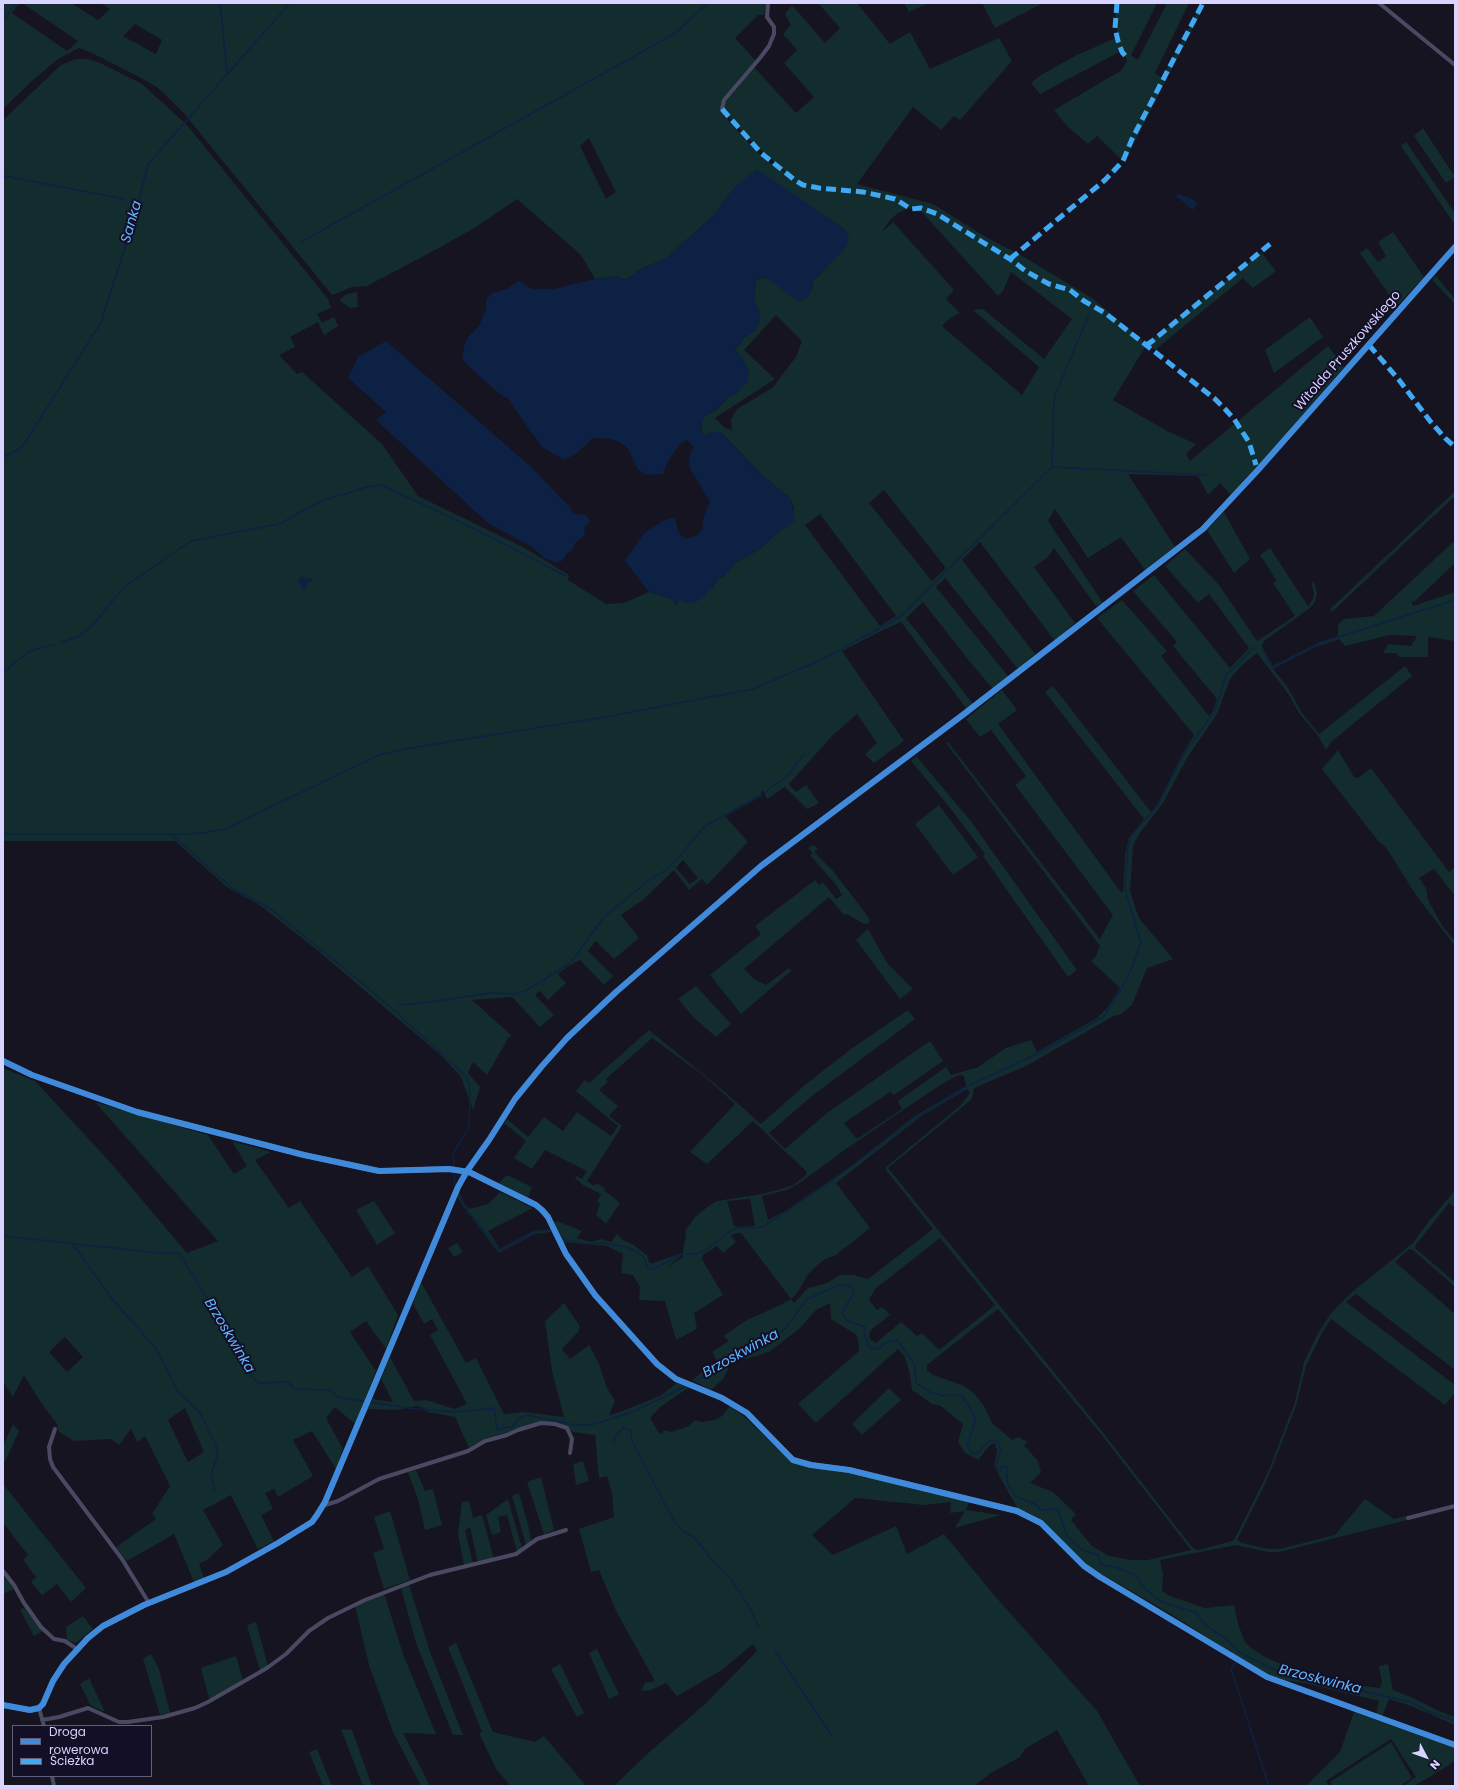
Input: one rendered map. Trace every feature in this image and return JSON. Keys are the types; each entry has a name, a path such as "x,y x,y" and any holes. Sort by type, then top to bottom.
{"street":[{"path":"722,109 724,100 769,46 774,34 774,27 767,17 768,3"},
{"path":"1379,3 1455,65"},
{"name":"Witolda Pruszkowskiego","path":"39,1708 43,1704 58,1672 90,1636 110,1622 149,1603 222,1574 278,1543 312,1522 318,1515 366,1406 458,1188 467,1171 515,1099 562,1043 626,983 761,866 952,723 1198,533 1224,508 1455,247"},
{"path":"3,1061 32,1075 137,1112 318,1158 379,1171 449,1169 467,1171 536,1205 542,1210 548,1217 566,1254 598,1299 657,1364 668,1374 683,1382 722,1398 747,1413 793,1460 811,1465 849,1470 1017,1511 1041,1523 1084,1566 1100,1577 1267,1677 1281,1684 1455,1745"},
{"path":"322,1506 338,1501 379,1479 468,1451 485,1441 541,1423 555,1424 567,1428 572,1439 570,1453"},
{"path":"55,1429 49,1447 50,1459 53,1467 122,1559 149,1603"},
{"path":"1408,1518 1455,1506"},
{"path":"42,1720 50,1720 88,1708 119,1722 128,1722 163,1717 195,1708 267,1668 286,1654 309,1631 328,1618 364,1600 430,1575 516,1554 537,1540 566,1530"},
{"path":"3,1571 14,1585 24,1603 41,1627 54,1638 65,1641 77,1649"},
{"path":"3,1705 30,1710 39,1708 44,1725"}],"green space":[{"path":"3,3 19,3 12,13 67,51 78,41 22,3 71,3 98,20 110,9 100,3 766,3 764,15 758,15 735,38 756,61 752,65 796,113 814,97 784,63 797,50 783,34 791,25 785,14 792,5 825,43 840,28 818,3 857,3 890,44 910,32 930,69 999,38 1012,61 960,120 954,116 941,130 913,107 857,184 933,204 989,239 1019,254 1092,298 1147,344 1113,400 1167,431 1196,444 1186,454 1190,461 1328,346 1344,367 1232,496 1220,483 1208,495 1198,476 1128,474 1175,547 1145,570 1121,537 1088,558 1055,509 1048,521 1103,603 1096,606 1054,548 1048,557 1034,567 1075,623 1055,641 980,542 962,560 1035,654 1018,669 945,578 936,587 1008,676 993,689 923,602 906,618 973,704 966,708 901,622 842,651 904,741 874,763 865,754 877,743 857,714 832,736 789,784 796,792 806,785 819,803 807,809 785,787 767,799 763,790 761,793 762,796 725,816 748,842 707,885 702,879 689,890 674,870 643,900 621,915 639,938 614,959 596,941 588,951 613,976 604,985 580,960 568,966 558,974 566,983 548,1000 540,991 535,995 554,1015 540,1027 512,997 472,1000 512,1036 509,1037 487,1075 473,1062 468,1073 480,1087 473,1110 461,1077 443,1057 317,950 261,906 227,887 175,841 3,841 3,120 61,65 76,59 88,59 100,63 142,84 187,125 328,299 331,308 317,314 322,323 334,317 338,326 324,335 318,322 290,337 295,347 279,355 297,374 302,372 382,444 418,496 523,547 569,575 568,580 606,604 624,603 649,592 673,599 676,606 679,599 713,587 718,579 725,575 735,563 760,549 780,530 794,509 791,499 763,476 722,433 703,436 701,426 704,417 719,408 728,397 737,393 746,366 735,349 741,344 744,338 756,330 760,312 754,302 756,280 766,277 812,290 813,282 735,187 713,216 665,259 639,270 626,280 616,276 595,279 581,255 517,199 476,227 367,286 352,287 332,295 182,111 158,88 143,79 79,48 58,59 33,80 3,109","holes":["135,24 162,40 156,54 123,36","721,108 724,108 724,112 752,142 789,175 764,159 730,123","589,138 616,192 606,199 580,146","912,207 921,211 998,296 1003,291 1011,272 1072,319 1044,359 983,309 973,310 1039,367 1022,395 942,326 950,318 960,313 946,299 954,290 893,222 881,233 890,220 898,213","776,315 802,341 796,357 772,388 737,409 731,419 732,430 725,428 715,418 775,379 744,350","884,490 946,568 932,581 869,503","820,514 896,616 880,626 805,525","683,860 698,878 690,884 676,868"]},
{"path":"904,3 929,3 909,12"},
{"path":"982,3 1043,3 995,28"},
{"path":"1116,3 1157,3 1131,55 1138,60 1167,3 1189,3 1155,73 1162,78 1202,3 1206,3 1124,162 1097,136 1088,144 1068,127 1054,110 1122,70 1127,61 1123,50 1040,94 1031,83 1041,75 1077,55 1118,37 1115,20"},
{"path":"1423,128 1455,177 1446,183 1414,136"},
{"path":"1406,142 1455,213 1455,225 1401,146"},
{"path":"1393,232 1424,277 1397,306 1360,253 1367,248 1378,262 1386,256 1378,242"},
{"path":"1261,252 1276,271 1253,288 1243,278 1155,350 1147,344"},
{"path":"1436,276 1455,299 1455,304 1432,280"},
{"path":"357,292 358,307 350,308 339,300 347,294"},
{"path":"1310,317 1323,337 1274,373 1265,350"},
{"path":"1455,491 1455,496 1332,612 1330,609"},
{"path":"1224,512 1250,559 1234,573 1207,530"},
{"path":"1453,542 1455,544 1455,563 1415,601 1411,602 1413,606 1455,592 1455,641 1428,637 1428,657 1399,657 1396,653 1383,653 1388,644 1411,646 1417,636 1390,635 1345,646 1339,639 1316,647 1273,669 1287,686 1302,713 1319,734 1405,666 1412,676 1331,742 1326,750 1317,734 1299,713 1289,695 1257,653 1241,666 1230,679 1217,714 1187,758 1163,803 1139,834 1133,846 1130,891 1135,907 1139,918 1173,959 1147,968 1132,1005 1121,1014 1114,1016 1026,1066 974,1088 972,1099 888,1168 1101,1430 1188,1542 1194,1549 1199,1550 1234,1540 1268,1472 1295,1402 1304,1362 1317,1335 1331,1313 1352,1292 1413,1243 1455,1190 1455,1208 1449,1203 1415,1246 1416,1249 1455,1282 1455,1287 1413,1250 1409,1249 1395,1262 1455,1314 1455,1370 1356,1294 1346,1302 1455,1385 1455,1393 1445,1405 1331,1319 1322,1333 1306,1366 1296,1406 1267,1480 1237,1540 1242,1543 1269,1549 1280,1549 1335,1535 1365,1499 1394,1519 1406,1516 1407,1520 1279,1552 1268,1552 1236,1545 1160,1560 1163,1574 1162,1591 1170,1596 1205,1608 1234,1605 1238,1624 1245,1642 1265,1657 1288,1667 1363,1686 1380,1688 1382,1682 1379,1666 1388,1664 1393,1690 1455,1717 1455,1725 1411,1706 1389,1699 1382,1717 1376,1715 1379,1701 1304,1683 1282,1680 1262,1672 1169,1613 1091,1568 1037,1517 1017,1508 994,1466 997,1451 995,1443 990,1445 978,1460 965,1453 958,1442 963,1424 941,1406 932,1404 912,1390 909,1370 904,1355 898,1349 816,1423 798,1404 859,1351 858,1338 855,1334 831,1319 830,1303 816,1310 799,1329 769,1352 746,1359 741,1358 731,1363 723,1379 711,1390 692,1380 717,1361 712,1352 729,1341 724,1336 745,1321 791,1299 741,1233 731,1235 736,1242 723,1253 717,1246 703,1255 702,1259 723,1295 694,1313 697,1329 676,1340 665,1301 639,1300 640,1287 633,1275 621,1273 623,1254 607,1246 562,1242 554,1222 557,1221 582,1231 577,1238 590,1242 602,1239 611,1242 617,1234 623,1240 632,1244 647,1255 651,1264 682,1253 680,1257 667,1267 682,1258 686,1234 685,1231 695,1217 706,1208 717,1201 762,1194 793,1185 805,1176 807,1172 753,1121 707,1164 690,1152 735,1104 703,1075 652,1038 606,1079 608,1082 599,1090 618,1106 609,1116 622,1126 587,1181 594,1186 596,1183 605,1188 604,1190 620,1203 606,1224 596,1215 600,1204 597,1202 601,1194 583,1185 575,1178 576,1176 582,1179 587,1171 545,1150 532,1169 514,1158 526,1141 504,1123 507,1119 528,1137 544,1117 563,1131 577,1112 611,1136 618,1126 576,1091 585,1080 589,1083 649,1030 726,1093 761,1124 806,1084 851,1049 908,1010 915,1019 812,1096 769,1133 785,1149 827,1113 930,1041 943,1061 894,1095 890,1092 844,1123 857,1139 902,1109 898,1101 946,1067 951,1075 978,1067 1006,1048 1031,1040 1037,1052 1097,1018 1107,1008 1120,988 1091,961 1096,956 1100,946 946,743 948,742 1100,939 1113,915 1015,785 1026,776 991,730 980,737 966,719 1002,690 1017,710 998,724 1120,891 1123,892 1125,854 1129,838 1144,819 1045,692 1053,686 1151,812 1158,803 1183,753 1194,735 1097,618 1122,600 1167,651 1161,656 1209,716 1213,711 1217,699 1173,646 1177,642 1133,591 1154,575 1230,668 1249,648 1209,594 1198,603 1165,566 1185,549 1219,585 1257,641 1295,616 1273,583 1277,581 1260,555 1270,548 1308,606 1314,595 1312,583 1314,582 1317,593 1315,602 1310,608 1264,641 1262,646 1273,666 1322,641 1338,636 1338,625 1344,619 1374,616","holes":["956,1076 964,1076 966,1086 915,1116 847,1169 785,1211 768,1220 762,1196 787,1190 798,1184 846,1149 931,1091","967,1089 970,1093 961,1105 886,1167 886,1170 933,1229 868,1279 854,1275 840,1275 827,1283 808,1288 794,1303 791,1299 798,1292 807,1276 813,1269 825,1259 836,1255 870,1228 836,1183 920,1117","750,1199 755,1226 737,1227 734,1225 727,1201","940,1238 995,1305 939,1350 922,1333 917,1336 901,1322 876,1343 871,1340 869,1336 871,1330 890,1315 882,1307 877,1310 869,1300 875,1289","998,1309 1101,1434 1191,1550 1148,1560 1131,1560 1109,1556 1092,1546 1071,1520 1076,1514 1053,1492 1030,1483 1041,1472 1038,1461 1024,1445 1028,1442 1018,1437 1012,1440 992,1423 984,1406 973,1392 962,1385 933,1375 927,1370 927,1365"]},
{"path":"1338,750 1354,777 1358,778 1371,768 1449,872 1455,867 1455,896 1434,869 1419,878 1426,888 1428,900 1443,927 1455,941 1455,946 1416,895 1385,846 1379,842 1322,769"},
{"path":"916,756 970,820 1077,970 1068,977 983,856 985,854 947,804 911,761"},
{"path":"939,805 978,857 953,875 915,824"},
{"path":"814,845 818,849 814,852 833,871 869,918 869,923 864,924 847,914 844,915 829,897 744,969 754,979 766,985 789,968 791,971 741,1014 710,975 761,934 755,926 815,880 819,885 823,882 836,899 842,895 837,886 810,855 813,853 808,848"},
{"path":"868,929 888,964 913,989 900,999 856,940"},
{"path":"696,986 731,1024 716,1037 694,1018 678,999"},
{"path":"3,1068 35,1081 109,1161 187,1253 218,1241 95,1102 208,1135 234,1174 247,1166 232,1141 271,1152 255,1160 289,1208 300,1201 352,1277 368,1266 398,1315 386,1349 366,1321 350,1332 376,1371 355,1424 335,1407 326,1418 343,1449 336,1469 312,1431 293,1440 313,1476 278,1497 274,1489 265,1493 273,1509 261,1515 274,1541 258,1549 231,1495 203,1510 223,1545 208,1559 199,1564 204,1578 194,1582 174,1534 127,1561 116,1547 156,1519 152,1514 170,1486 145,1436 137,1442 131,1429 119,1445 111,1439 74,1441 58,1431 57,1424 39,1400 24,1375 13,1397 3,1382","holes":["65,1337 83,1357 67,1372 49,1352","185,1408 204,1452 188,1462 168,1420"]},
{"path":"507,1175 532,1187 528,1198 499,1183"},
{"path":"459,1191 465,1205 469,1209 488,1204 500,1192 533,1208 488,1231 500,1249 533,1231 549,1229 551,1232 534,1234 501,1252 498,1252 462,1205 457,1195"},
{"path":"374,1201 395,1233 377,1245 356,1210"},
{"path":"457,1243 463,1252 454,1257 448,1248"},
{"path":"421,1282 466,1363 476,1358 504,1414 524,1412 564,1417 552,1371 545,1321 564,1303 579,1325 579,1331 562,1349 570,1359 589,1345 599,1364 607,1388 615,1401 609,1415 660,1396 677,1383 688,1388 660,1407 650,1418 659,1433 662,1434 664,1430 671,1432 689,1426 695,1420 701,1422 715,1420 722,1416 730,1406 748,1420 794,1463 862,1476 969,1502 966,1510 1001,1515 955,1528 965,1511 950,1513 951,1502 924,1505 855,1498 812,1535 833,1555 896,1526 907,1554 944,1534 994,1595 1097,1711 1140,1786 1089,1786 1057,1730 1025,1749 1020,1757 991,1773 974,1786 614,1786 645,1756 706,1703 757,1651 753,1644 722,1670 677,1696 666,1683 651,1690 641,1691 645,1683 655,1681 616,1611 599,1570 591,1572 579,1529 614,1517 612,1494 607,1476 599,1478 595,1435 573,1432 561,1424 540,1422 486,1438 469,1448 455,1417 428,1412 424,1408 417,1406 396,1410 368,1409 372,1399 393,1402 381,1379 390,1357 414,1401 426,1400 455,1409 467,1404 430,1335 438,1330 432,1319 424,1324 413,1304"},
{"path":"889,1388 901,1400 862,1435 852,1424"},
{"path":"13,1424 19,1431 3,1466 3,1446"},
{"path":"583,1461 589,1481 576,1485 573,1464"},
{"path":"416,1470 425,1491 433,1489 442,1525 425,1530 418,1499 408,1472"},
{"path":"541,1477 554,1530 544,1534 527,1482"},
{"path":"3,1484 86,1588 71,1602 57,1584 42,1595 31,1582 36,1577 23,1560 28,1555 3,1523"},
{"path":"519,1493 529,1528 531,1541 526,1545 512,1496"},
{"path":"508,1499 522,1548 517,1552 507,1515 498,1517 501,1532 492,1535 486,1515"},
{"path":"469,1501 473,1518 482,1515 494,1559 478,1563 470,1527 465,1530 473,1564 464,1566 458,1534 462,1502"},
{"path":"390,1511 410,1580 384,1589 373,1553 384,1549 374,1517"},
{"path":"7,1577 14,1589 3,1594 3,1579"},
{"path":"409,1585 430,1652 463,1735 453,1735 416,1643 401,1588"},
{"path":"384,1593 403,1654 436,1734 403,1733 430,1786 421,1786 393,1732 369,1665 355,1606"},
{"path":"24,1608 43,1631 34,1636 20,1610"},
{"path":"83,1616 93,1629 76,1643 67,1640 66,1627"},
{"path":"256,1622 268,1666 260,1671 247,1625"},
{"path":"456,1643 493,1732 535,1742 544,1736 586,1786 511,1786 496,1769 479,1733 482,1732 448,1647"},
{"path":"597,1649 619,1694 609,1699 589,1653"},
{"path":"151,1654 159,1669 170,1713 160,1715 143,1659"},
{"path":"236,1656 243,1680 211,1699 209,1698 201,1668"},
{"path":"560,1664 584,1713 577,1717 551,1669"},
{"path":"89,1678 105,1712 91,1706 80,1684"},
{"path":"1354,1712 1455,1748 1455,1760 1448,1766 1414,1786 1403,1786 1416,1777 1391,1739 1326,1781 1329,1786 1306,1786 1340,1752"},
{"path":"341,1729 352,1730 372,1786 363,1786"},
{"path":"1391,1742 1412,1778 1400,1786 1332,1786 1330,1782"},
{"path":"317,1749 332,1786 323,1786 309,1752"}],"water":[{"path":"757,169 843,228 847,232 849,239 847,246 813,282 812,290 807,298 798,302 766,277 756,280 754,302 760,312 760,322 756,330 744,338 741,344 735,349 744,361 749,372 748,382 737,393 728,397 719,407 704,417 701,426 703,436 712,431 722,433 763,476 791,499 795,520 786,528 780,530 760,549 735,563 725,575 718,579 704,597 694,603 685,603 679,599 676,606 672,599 649,592 625,561 644,533 665,520 675,517 678,532 685,539 696,536 702,530 703,519 710,501 690,469 689,458 693,447 687,440 679,445 667,463 663,474 647,475 638,470 628,449 621,443 612,439 593,438 577,453 564,460 542,447 508,399 497,392 462,360 464,346 467,338 479,326 486,309 486,300 492,293 507,289 518,281 532,289 553,289 595,279 616,276 626,280 639,270 665,259 713,216 735,187"},
{"path":"1179,194 1194,200 1197,204 1193,210 1176,196"},
{"path":"386,341 529,465 569,506 573,514 586,515 590,521 585,526 584,536 576,542 571,551 567,553 562,561 554,562 543,557 534,548 489,524 376,420 386,412 348,378 358,357"},
{"path":"304,576 306,579 312,578 313,580 306,584 306,590 302,589 298,579"}],"waterway":[{"path":"3,21 16,3"},
{"path":"220,3 227,73"},
{"name":"Sanka","path":"3,457 20,449 28,438 101,322 134,219 148,164 290,3"},
{"path":"301,242 674,34 708,3"},
{"path":"3,177 124,199"},
{"path":"188,834 225,829 379,755 410,748 605,717 753,689 821,660 900,617 1052,467 1054,398 1089,314"},
{"path":"1052,467 1206,475"},
{"path":"62,642 79,636 92,626 124,587 191,541 279,524 321,501 367,487 382,485 483,533 566,576"},
{"path":"1263,650 1273,668 1323,642 1455,600"},
{"path":"3,672 30,651 55,644"},
{"path":"968,1086 1037,1054 1103,1017 1106,1013 1128,977 1141,943 1126,893 1125,883 1130,837 1158,805 1185,752 1215,711 1226,675 1255,647"},
{"path":"764,793 788,775 804,754"},
{"path":"398,1005 491,993 514,994 525,991 571,962 604,917 652,878 666,870 704,827 761,795"},
{"path":"3,834 186,834"},
{"path":"172,835 232,888 269,908 345,969 389,1006 466,1076 469,1085 470,1099 469,1127 453,1154 454,1168"},
{"path":"685,1254 695,1254 705,1251 732,1230 738,1228 756,1228 764,1226 831,1181 916,1118 966,1087"},
{"path":"454,1174 455,1185"},
{"path":"459,1193 464,1206 499,1250 502,1250 533,1232 549,1230"},
{"path":"556,1229 562,1238 566,1240 585,1244 603,1243 630,1248 643,1256 649,1269 653,1269 680,1255"},
{"name":"Brzoskwinka","path":"3,1236 160,1253 179,1253 238,1348 252,1376 258,1383 288,1382 294,1389 331,1390 337,1397 407,1408 454,1412 494,1408 497,1429 512,1427 518,1419 527,1415 575,1425 591,1425 635,1411 686,1386"},
{"path":"72,1243 113,1300 157,1350 178,1392 199,1411 217,1448 217,1456 211,1474 215,1491"},
{"name":"Brzoskwinka","path":"691,1383 772,1340 785,1329 807,1299 840,1285 851,1286 854,1292 843,1311 843,1315 848,1321 865,1327 864,1334 870,1348 877,1349 888,1342 897,1340 915,1365 916,1383 930,1392 943,1396 962,1396 974,1414 975,1421 967,1446 972,1453 977,1454 988,1442 994,1440 998,1442 1001,1450 996,1465 998,1472 1001,1471 1003,1466 1007,1467 1007,1482 1015,1496 1035,1504 1041,1510 1050,1508 1058,1510 1067,1536 1082,1550 1098,1555 1100,1563 1105,1566 1115,1567 1133,1574 1143,1587 1157,1599 1170,1605 1195,1612 1208,1627 1225,1638 1240,1653 1279,1672 1411,1702 1427,1711 1455,1721"},
{"path":"613,1443 616,1434 624,1428 631,1431 632,1441 674,1521 683,1531 695,1538 712,1560 731,1579 750,1608 759,1626"},
{"path":"775,1650 832,1736"},
{"path":"1236,1661 1231,1669 1269,1786"}],"marked path":[{"path":"1117,3 1115,28 1122,52 1128,59"},
{"path":"1010,259 1105,180 1123,161 1132,139 1203,3"},
{"path":"722,109 761,153 803,185 863,192 895,199 911,209 921,208 937,214 1010,259 1027,272 1049,284 1070,290 1084,301 1105,313 1215,399 1225,409 1234,419 1249,442 1256,465"},
{"path":"1146,345 1270,244"},
{"path":"1369,345 1399,380 1430,421 1455,447"}],"cycle path":[{"path":"3,1705 30,1710 39,1708 43,1704 53,1681 64,1664 88,1638 103,1626 144,1605 226,1572 312,1522 325,1502 458,1187 515,1099 567,1038 616,992 761,866 964,714 1203,529 1258,470 1455,247"},
{"path":"3,1061 32,1075 137,1112 304,1155 379,1171 449,1169 469,1172 536,1205 542,1210 548,1217 566,1254 595,1295 657,1364 676,1379 722,1398 747,1413 793,1460 811,1465 849,1470 1017,1511 1041,1523 1084,1566 1100,1577 1267,1677 1455,1745"}]}
